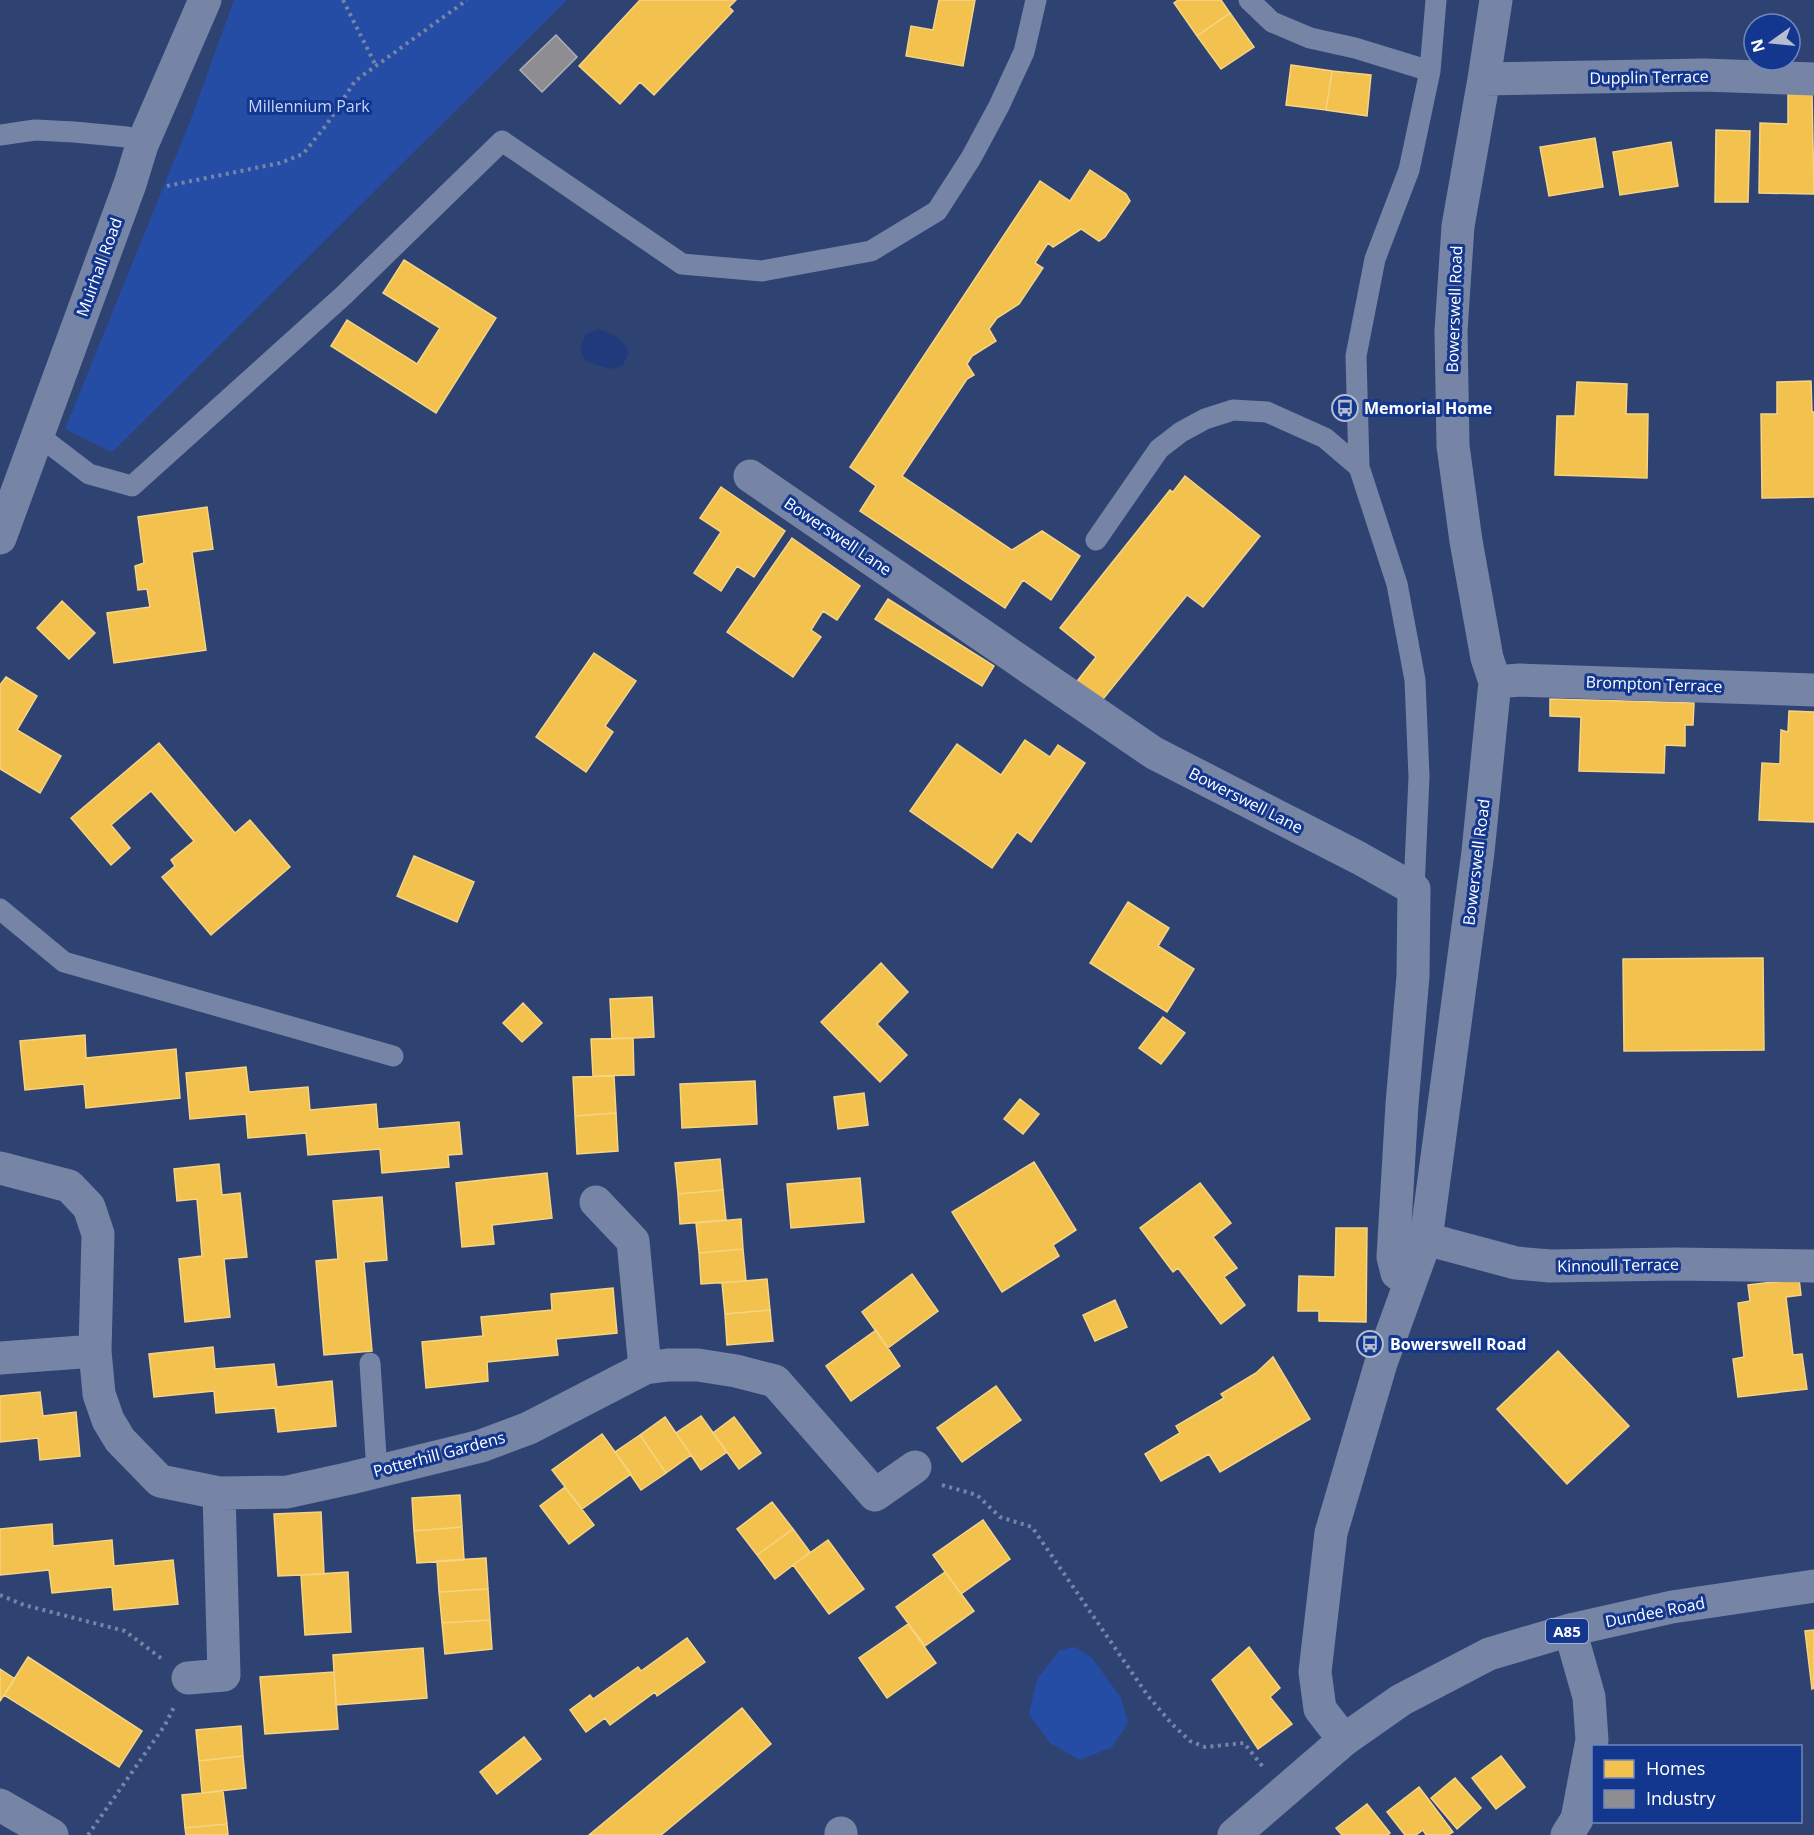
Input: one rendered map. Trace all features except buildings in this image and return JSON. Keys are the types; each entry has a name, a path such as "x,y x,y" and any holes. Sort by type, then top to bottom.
{"main road":[{"name":"Dundee Road","path":"1344,1740 1401,1700 1489,1654 1570,1630 1672,1607 1814,1586"},
{"name":"A85","path":"1234,1835 1344,1740"}],"street":[{"name":"Muirhall Road","path":"0,538 107,241 130,184 142,145 205,0"},
{"name":"Bowerswell Road","path":"1344,1740 1320,1709 1315,1672 1331,1533 1381,1363 1426,1239 1478,852 1495,682 1487,658 1466,541 1453,446 1451,331 1458,226 1496,0"},
{"name":"Dupplin Terrace","path":"1484,79 1704,75 1814,79"},
{"name":"Bowerswell Lane","path":"750,476 1154,753 1359,858 1414,889"},
{"name":"Brompton Terrace","path":"1495,682 1520,680 1814,690"},
{"path":"1410,1283 1397,1273 1393,1257 1401,1114 1413,976 1414,889"},
{"name":"Potterhill Gardens","path":"0,1168 69,1186 89,1207 98,1234 95,1351 99,1394 108,1420 120,1440 160,1481 219,1493 287,1491 377,1472 481,1446 529,1428 645,1368 668,1365 698,1365 736,1371 775,1381 875,1495 915,1467"},
{"path":"596,1202 633,1241 645,1368"},
{"name":"Kinnoull Terrace","path":"1426,1239 1516,1263 1550,1266 1676,1264 1814,1266"},
{"path":"0,1358 95,1351"},
{"path":"188,1678 224,1675 219,1493"},
{"path":"1568,1835 1577,1819 1592,1740 1589,1697 1570,1630"},
{"path":"0,1805 52,1835"}],"lane":[{"path":"38,435 88,474 132,486 344,295 502,141 682,264 762,271 871,251 937,210 971,158 999,106 1024,52 1036,0"},
{"path":"1249,0 1272,22 1310,38 1355,48 1430,71"},
{"path":"1414,889 1419,777 1415,680 1397,584 1359,467 1356,356 1376,259 1409,170 1430,71 1436,0"},
{"path":"0,135 34,130 75,132 127,137 142,145"},
{"path":"1096,540 1159,448 1181,432 1205,419 1233,410 1267,412 1324,438 1359,467"},
{"path":"0,909 64,962 393,1056"},
{"path":"370,1363 377,1472"}],"path":[{"path":"343,0 376,66"},
{"path":"130,184 164,186 280,163 303,154 327,124 355,81 467,0"},
{"path":"915,1467 945,1488 977,1495 1000,1517 1032,1527 1149,1696 1172,1724 1190,1741 1205,1747 1244,1743 1284,1793"},
{"path":"0,1595 24,1605 125,1631 188,1678 165,1725 88,1835"}],"green space":[{"name":"Millennium Park","path":"234,0 567,0 112,452 65,429 191,119"},
{"path":"1075,1647 1092,1658 1121,1698 1128,1723 1112,1747 1080,1760 1050,1743 1029,1714 1037,1679 1060,1650"}],"shaded area":[{"path":"598,329 617,337 627,348 629,353 622,366 610,369 585,361 580,348 586,334"}],"place":[{"name":"Memorial Home","path":"1345,408"},
{"name":"Bowerswell Road","path":"1370,1344"}]}
